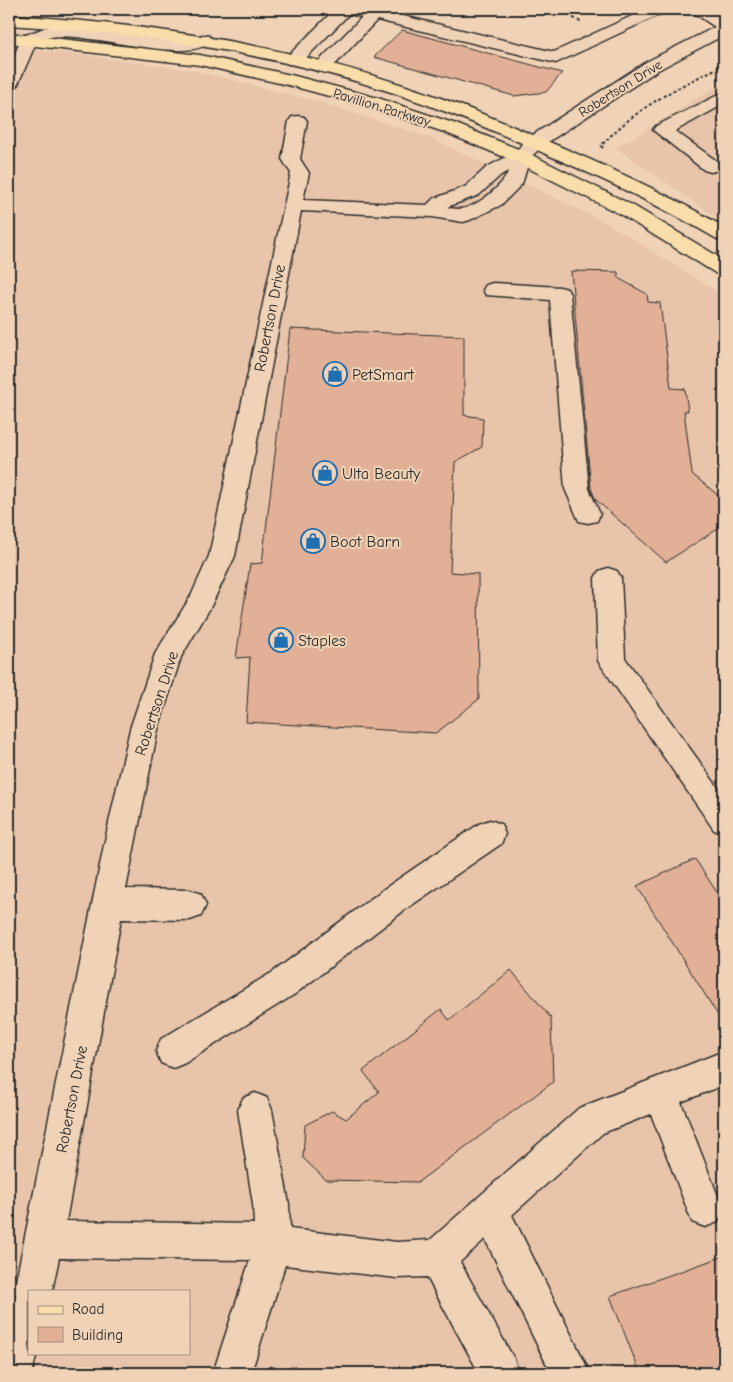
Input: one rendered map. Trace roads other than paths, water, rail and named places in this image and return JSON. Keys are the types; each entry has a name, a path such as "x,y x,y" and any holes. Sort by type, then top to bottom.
{"main road":[{"name":"Pavillion Parkway","path":"9,20 113,28 203,40 324,67 390,86 454,108 607,173 724,235"},
{"name":"Pavillion Parkway","path":"9,38 200,60 291,80 372,102 450,128 521,157 627,210 724,269"}],"street":[{"path":"294,60 344,9"},
{"path":"350,9 556,58 656,9"},
{"path":"696,9 723,30"},
{"path":"324,67 374,14"},
{"name":"Robertson Drive","path":"33,1290 144,729 168,654 201,601 222,556 292,206 432,211 463,216 494,202 515,180 521,157 535,142 652,66 723,30"},
{"path":"9,84 13,66 30,40 35,35 46,32 75,33 175,46 196,44 203,40"},
{"path":"720,165 662,130 724,96"},
{"path":"292,206 300,173 291,159 298,121"},
{"path":"493,290 560,294 577,489 588,514"},
{"path":"608,578 612,661 724,820"},
{"path":"173,1051 284,983 395,899 490,834"},
{"path":"108,904 190,905"},
{"path":"44,1239 250,1242 397,1260 437,1258 591,1120 724,1068"},
{"path":"660,1093 705,1209"},
{"path":"232,1373 273,1245 272,1204 255,1110"},
{"path":"490,1210 570,1373"},
{"path":"437,1258 500,1373"},
{"path":"12,1373 28,1312"}],"place":[{"name":"PetSmart","path":"335,374"},
{"name":"Ulta Beauty","path":"325,473"},
{"name":"Boot Barn","path":"313,541"},
{"name":"Staples","path":"281,640"}]}
